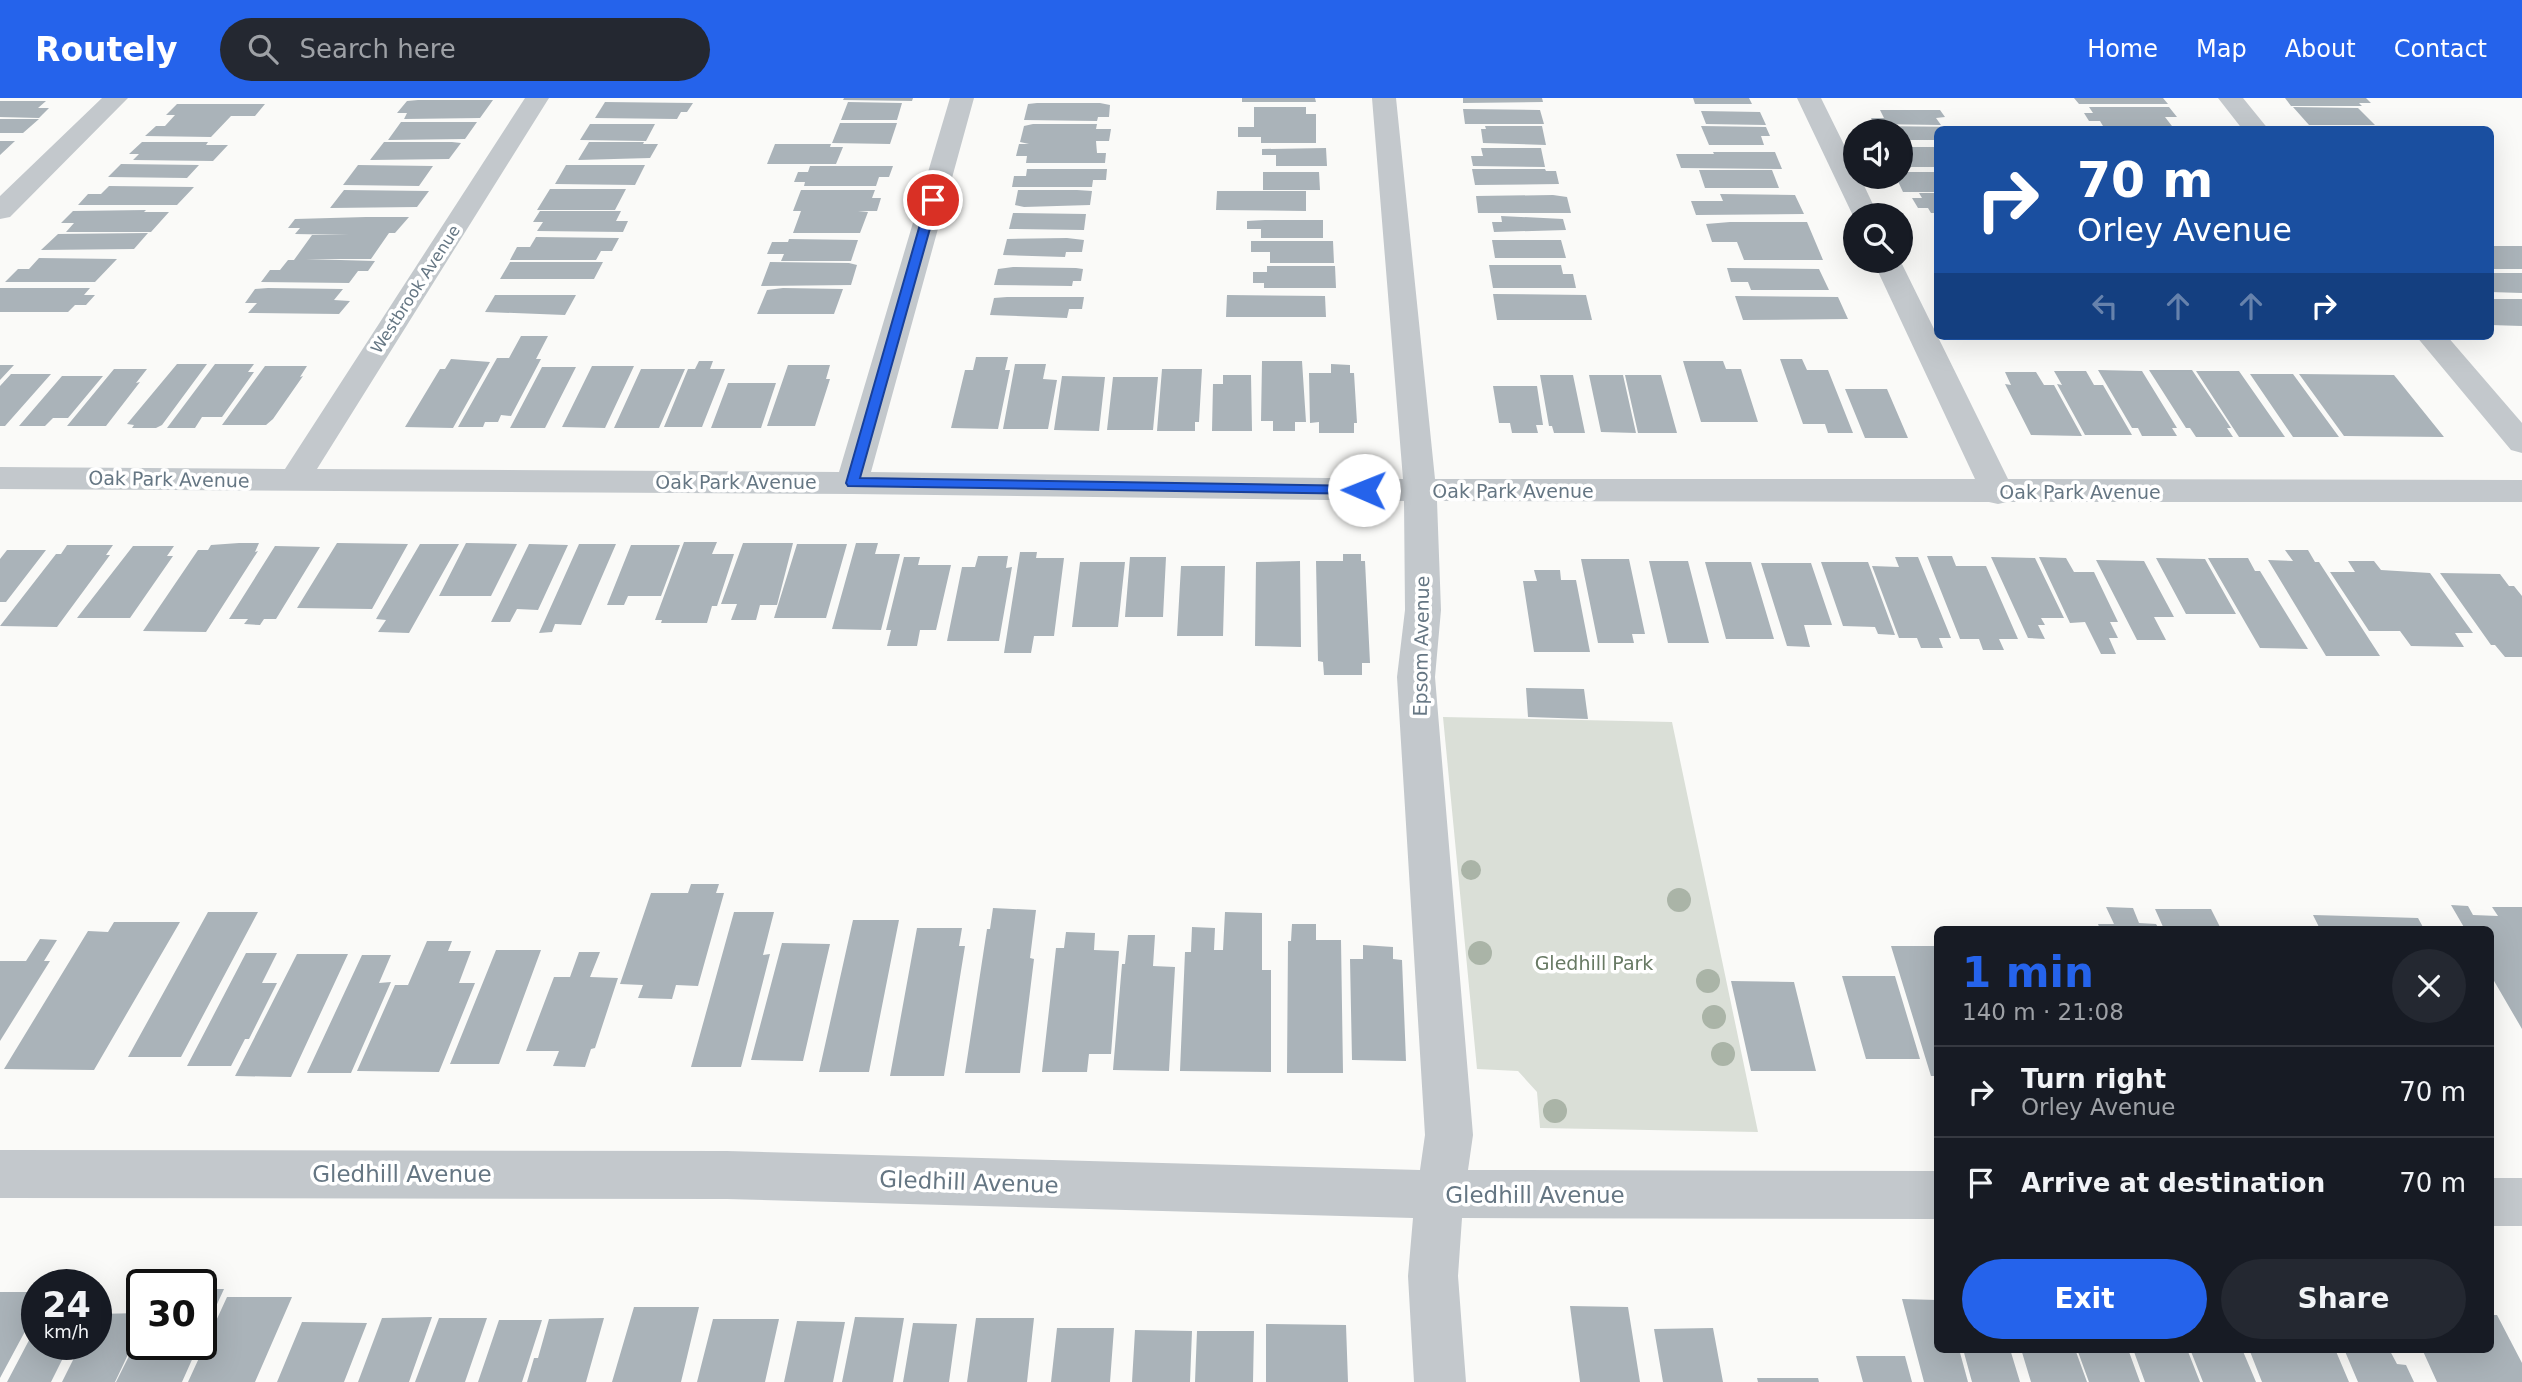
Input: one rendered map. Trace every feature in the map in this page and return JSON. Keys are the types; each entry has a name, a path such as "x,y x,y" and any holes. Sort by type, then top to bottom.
{"street":[{"path":"0,211 116,98"},
{"name":"Westbrook Avenue","path":"294,480 537,98"},
{"path":"852,483 962,98"},
{"name":"Epsom Avenue","path":"1384,98 1420,490 1423,610 1416,677 1449,1135 1440,1194 1433,1276 1440,1382"},
{"path":"1810,98 1859,203"},
{"path":"2230,98 2254,126"},
{"path":"1893,273 1998,493"},
{"path":"2434,340 2522,443"},
{"name":"Oak Park Avenue","path":"0,478 1998,493 2522,491"},
{"name":"Gledhill Avenue","path":"0,1174 727,1175 1440,1194 1934,1195"},
{"path":"2494,1202 2522,1202"}],"green space":[{"name":"Gledhill Park","path":"1443,717 1672,722 1758,1132 1540,1128 1537,1092 1518,1071 1477,1069"}],"building":[{"path":"913,98 912,101 843,100"},
{"path":"1242,98 1315,98 1316,102 1242,102"},
{"path":"1463,98 1542,98 1543,102 1463,103"},
{"path":"1693,98 1749,98 1752,104 1695,104"},
{"path":"2074,98 2163,98 2168,104 2079,104"},
{"path":"2285,98 2366,98 2371,103 2359,103 2362,106 2291,106"},
{"path":"493,100 480,118 404,119 407,113 397,113 407,101"},
{"path":"0,101 46,101 38,108 49,108 39,118 0,117"},
{"path":"605,102 693,103 687,112 681,112 677,119 595,118"},
{"path":"848,102 902,103 897,120 841,120"},
{"path":"1100,103 1110,105 1109,117 1098,117 1097,121 1024,120 1028,104"},
{"path":"177,104 265,104 255,116 231,116 211,137 145,136 156,126 165,126 175,115 166,115"},
{"path":"1254,107 1306,107 1306,114 1316,114 1316,143 1261,143 1261,137 1238,137 1238,127 1254,127"},
{"path":"2089,107 2169,107 2177,117 2165,117 2172,126 2103,126 2100,121 2089,121 2084,113 2093,113"},
{"path":"2293,107 2358,108 2375,125 2309,125"},
{"path":"1463,109 1540,110 1544,124 1465,124"},
{"path":"1880,110 1940,110 1945,117 1936,118 1941,125 1913,125 1913,119 1871,118 1884,118"},
{"path":"1701,111 1760,112 1766,125 1706,124"},
{"path":"0,119 39,119 23,133 0,133"},
{"path":"401,122 477,122 465,139 388,140"},
{"path":"840,123 897,123 890,144 832,143"},
{"path":"590,124 655,124 646,141 580,140"},
{"path":"1097,124 1096,129 1111,129 1109,141 1096,141 1097,153 1106,153 1105,163 1026,163 1027,156 1016,156 1019,144 1029,144 1020,142 1024,126"},
{"path":"1485,126 1542,126 1546,145 1483,143 1481,129 1486,129"},
{"path":"1701,126 1766,127 1770,136 1761,136 1764,145 1709,145"},
{"path":"1913,126 1934,127 1934,140 1913,140"},
{"path":"0,141 15,141 0,155"},
{"path":"142,142 208,142 206,145 228,145 213,161 133,160 139,154 129,154"},
{"path":"384,142 461,143 449,159 370,160"},
{"path":"589,142 658,144 650,158 578,160"},
{"path":"775,144 831,144 830,147 843,147 836,164 767,164"},
{"path":"1913,147 1934,147 1934,167 1913,167"},
{"path":"1326,148 1327,166 1276,166 1276,155 1262,155 1262,149"},
{"path":"1481,148 1541,148 1545,167 1473,166 1471,156 1483,156"},
{"path":"1713,152 1775,152 1782,169 1681,168 1676,154 1714,154"},
{"path":"121,164 199,165 187,178 108,177"},
{"path":"358,165 433,166 419,186 343,185"},
{"path":"566,165 645,165 635,185 555,184"},
{"path":"810,166 893,166 889,177 879,177 876,186 804,186 805,182 794,182 798,172 808,172"},
{"path":"1027,169 1107,169 1106,180 1093,180 1092,187 1012,187 1014,176 1026,176"},
{"path":"1472,169 1545,169 1556,171 1559,184 1475,185"},
{"path":"1699,170 1772,170 1779,188 1705,188"},
{"path":"1263,172 1319,172 1320,190 1263,190"},
{"path":"1913,172 1934,172 1934,192 1903,192 1902,189 1913,189"},
{"path":"109,186 194,187 177,205 78,205 88,194 101,194"},
{"path":"550,189 626,189 615,210 537,210"},
{"path":"344,190 429,191 417,207 330,208"},
{"path":"801,190 875,190 872,198 881,198 877,211 858,211 868,212 860,233 793,233 801,211 793,211"},
{"path":"1018,190 1092,191 1090,205 1024,207 1015,205"},
{"path":"1217,191 1306,191 1306,211 1216,210"},
{"path":"1919,193 1934,193 1934,213 1928,208 1918,208 1912,198 1922,198"},
{"path":"1720,194 1795,195 1804,214 1696,215 1691,201 1723,201"},
{"path":"1476,196 1567,197 1571,213 1478,213"},
{"path":"146,210 144,212 169,212 151,232 66,232 74,223 61,223 73,211"},
{"path":"540,211 621,211 616,221 628,221 623,232 537,231 543,222 533,222"},
{"path":"1013,213 1086,214 1084,230 1009,229"},
{"path":"1501,216 1563,219 1566,230 1494,232 1492,222 1502,222"},
{"path":"409,217 395,233 389,233 371,259 306,259 375,261 368,271 358,271 349,283 261,282 270,270 280,270 288,260 294,260 312,235 349,235 295,234 300,228 288,228 295,219"},
{"path":"1323,220 1323,238 1261,238 1261,229 1247,229 1247,221"},
{"path":"1807,222 1823,260 1744,260 1737,242 1712,242 1706,224"},
{"path":"148,233 134,249 41,250 58,234"},
{"path":"536,237 619,238 612,251 601,251 596,260 510,260 517,247 530,247"},
{"path":"789,239 858,240 851,261 781,261 784,254 767,254 772,242 788,242"},
{"path":"1007,239 1084,240 1082,252 1066,252 1065,257 1003,255"},
{"path":"1492,240 1561,240 1566,258 1495,258"},
{"path":"1251,241 1333,241 1334,263 1270,263 1270,252 1251,252"},
{"path":"2494,246 2522,246 2522,269 2494,269"},
{"path":"39,258 117,259 95,282 5,282 18,269 29,269"},
{"path":"510,262 603,262 594,279 500,279"},
{"path":"770,262 857,265 851,285 761,286"},
{"path":"1489,265 1561,265 1563,274 1573,274 1576,288 1493,288"},
{"path":"1267,266 1335,266 1336,288 1264,288 1264,283 1253,283 1253,272 1267,272"},
{"path":"1727,268 1819,269 1829,290 1751,290 1748,282 1731,282"},
{"path":"998,269 1083,269 1081,281 1073,281 1072,286 994,285"},
{"path":"2494,273 2522,273 2522,293 2494,292"},
{"path":"0,288 90,288 84,295 95,295 86,305 75,305 68,312 0,312"},
{"path":"255,289 343,289 334,300 350,301 339,314 248,313 257,303 245,303"},
{"path":"843,289 834,314 757,314 767,290"},
{"path":"1493,294 1586,295 1592,320 1497,320"},
{"path":"495,295 576,295 565,315 485,312"},
{"path":"1227,295 1325,296 1326,317 1226,317"},
{"path":"1735,296 1838,297 1848,319 1743,320"},
{"path":"1084,297 1082,309 1069,309 1067,318 990,315 994,298"},
{"path":"2494,299 2522,299 2522,326 2494,325"},
{"path":"521,336 548,336 536,359 541,359 511,416 501,415 498,422 485,422 483,427 458,427 497,358 509,358"},
{"path":"976,357 1008,357 1005,370 1010,370 998,429 951,428 965,370 973,370"},
{"path":"451,359 490,362 453,428 405,427 440,369 445,369"},
{"path":"1780,359 1802,359 1807,370 1828,370 1853,433 1828,433 1825,424 1803,424"},
{"path":"699,361 713,361 710,369 725,369 702,427 664,427 688,369 695,369"},
{"path":"1262,361 1302,361 1306,422 1295,422 1295,431 1273,431 1273,421 1261,421"},
{"path":"1683,361 1723,361 1726,369 1741,369 1758,422 1701,422"},
{"path":"177,364 207,364 162,425 156,428 132,428 134,425 127,424"},
{"path":"215,364 254,364 248,372 254,372 222,417 202,417 195,428 167,428"},
{"path":"1015,364 1046,364 1043,379 1057,380 1048,429 1003,429"},
{"path":"1331,364 1350,365 1350,373 1354,373 1357,423 1354,423 1354,433 1319,433 1319,422 1310,423 1309,373 1331,373"},
{"path":"0,365 14,365 0,380"},
{"path":"788,365 830,365 826,379 830,379 815,426 767,426"},
{"path":"265,366 307,366 300,377 303,376 266,425 222,425"},
{"path":"592,366 634,366 605,428 562,427"},
{"path":"542,367 576,367 545,428 510,428"},
{"path":"114,369 147,369 106,426 67,426"},
{"path":"641,369 685,369 659,428 614,428"},
{"path":"1162,369 1202,369 1199,422 1195,422 1195,431 1157,431"},
{"path":"2098,370 2142,371 2177,428 2172,428 2177,436 2142,436 2138,428 2132,428"},
{"path":"2149,370 2192,370 2231,428 2227,428 2233,437 2196,437 2190,428 2186,428"},
{"path":"2054,371 2086,371 2094,385 2103,385 2132,435 2085,435 2057,384 2062,385"},
{"path":"2196,371 2239,371 2285,437 2239,437"},
{"path":"2005,372 2036,372 2044,385 2054,385 2082,436 2031,435 2005,384 2011,385"},
{"path":"11,374 51,374 5,426 0,426 0,386"},
{"path":"2250,374 2293,374 2339,437 2293,437"},
{"path":"2299,374 2394,375 2444,437 2344,436"},
{"path":"1223,375 1251,375 1252,431 1212,431 1213,384 1223,384"},
{"path":"1540,375 1573,375 1585,433 1554,433 1552,426 1549,426"},
{"path":"1589,375 1623,375 1636,433 1601,432"},
{"path":"1625,375 1661,375 1677,433 1638,433"},
{"path":"62,376 103,376 68,418 53,418 45,426 19,426"},
{"path":"1062,376 1105,377 1099,431 1054,430"},
{"path":"1113,377 1158,377 1153,430 1107,430"},
{"path":"728,383 776,383 761,428 711,428"},
{"path":"1493,386 1537,386 1543,425 1536,425 1538,433 1512,433 1510,423 1499,423"},
{"path":"1845,389 1887,389 1908,438 1865,438"},
{"path":"684,542 717,542 712,554 734,554 717,606 712,606 707,623 661,623 662,620 655,620"},
{"path":"259,543 255,552 258,551 206,632 143,631 198,550 208,550 211,545"},
{"path":"337,543 408,544 372,609 297,608"},
{"path":"466,543 517,544 491,596 439,596"},
{"path":"743,543 793,543 777,605 760,605 756,620 731,620 737,604 721,604"},
{"path":"856,543 878,543 875,554 900,554 881,630 832,629"},
{"path":"420,544 459,544 409,633 378,632 386,620 376,619"},
{"path":"529,544 568,545 538,610 517,609 510,622 491,622"},
{"path":"579,544 616,544 581,625 555,624 552,632 539,633"},
{"path":"797,544 847,544 826,618 774,618"},
{"path":"67,545 113,545 106,555 110,555 57,627 0,626 56,554 61,554"},
{"path":"631,545 680,545 661,596 628,596 624,605 607,605"},
{"path":"133,546 174,546 167,556 173,556 130,618 77,618"},
{"path":"275,546 320,547 276,619 264,619 260,625 244,624 248,619 229,619"},
{"path":"7,550 46,550 6,602 0,602 0,559"},
{"path":"2285,550 2308,550 2315,562 2319,562 2380,656 2326,656 2268,560 2293,561"},
{"path":"1020,552 1037,552 1036,558 1064,558 1054,636 1034,636 1031,653 1004,653"},
{"path":"1343,554 1361,554 1361,561 1365,561 1370,663 1362,663 1362,675 1324,675 1323,662 1318,661 1316,561 1343,561"},
{"path":"978,556 1008,556 1006,568 1012,567 999,641 947,641 962,567 975,567"},
{"path":"1927,556 1952,556 1956,566 1986,566 2018,639 1999,639 2004,650 1983,650 1979,639 1960,639"},
{"path":"904,557 920,557 918,565 951,565 936,630 920,630 917,646 887,646 891,630 886,630"},
{"path":"1130,557 1166,557 1163,617 1125,617"},
{"path":"1895,557 1918,557 1951,638 1939,638 1943,648 1921,648 1917,638 1899,638 1872,566 1899,567"},
{"path":"1991,557 2035,558 2064,618 2041,618 2045,625 2038,625 2045,639 2028,638"},
{"path":"2039,557 2066,558 2074,572 2094,572 2118,622 2110,622 2118,638 2109,638 2116,654 2101,654 2085,622 2070,623"},
{"path":"2156,558 2205,559 2236,614 2186,614"},
{"path":"2208,558 2248,558 2255,571 2260,571 2308,649 2260,648"},
{"path":"1581,559 1629,559 1645,634 1632,634 1634,643 1598,643"},
{"path":"2096,560 2144,561 2174,617 2154,617 2166,640 2137,640"},
{"path":"1300,561 1301,647 1255,646 1256,562"},
{"path":"1649,561 1688,561 1709,643 1668,643"},
{"path":"2348,561 2374,561 2381,570 2430,573 2473,633 2455,633 2464,647 2411,646 2400,631 2369,631 2330,572 2355,572"},
{"path":"1080,562 1125,562 1118,627 1072,627"},
{"path":"1705,562 1751,562 1774,639 1726,639"},
{"path":"1821,562 1868,562 1895,635 1878,634 1875,627 1843,626"},
{"path":"1761,563 1811,563 1832,625 1804,625 1810,647 1787,646"},
{"path":"1181,566 1225,566 1223,636 1177,636"},
{"path":"1534,570 1560,570 1561,580 1576,580 1590,652 1534,652 1523,581 1537,581"},
{"path":"2440,573 2500,574 2509,586 2514,586 2522,596 2522,657 2505,657 2495,645 2491,645"},
{"path":"1526,688 1584,689 1588,719 1528,717"},
{"path":"691,884 719,884 716,893 724,893 698,986 676,985 672,999 638,998 643,985 620,984 651,893 688,893"},
{"path":"2451,905 2468,906 2473,915 2498,916 2492,907 2522,907 2522,1029 2494,981 2494,926 2463,926"},
{"path":"2106,907 2133,908 2139,923 2157,926 2098,924 2114,924"},
{"path":"993,908 1036,910 1030,958 1034,959 1020,1073 965,1073 987,929 990,929"},
{"path":"2155,909 2211,909 2220,926 2163,926"},
{"path":"208,912 258,912 181,1057 128,1057"},
{"path":"734,912 774,912 763,955 770,954 741,1067 691,1067"},
{"path":"1225,912 1262,913 1262,970 1271,970 1271,1072 1180,1071 1185,952 1191,952 1192,927 1215,928 1214,950 1223,950"},
{"path":"2313,915 2418,918 2422,926 2318,926"},
{"path":"853,920 899,920 869,1072 819,1072"},
{"path":"114,922 180,922 94,1070 4,1069 88,931 108,932"},
{"path":"1292,924 1316,924 1316,940 1341,940 1343,1073 1287,1073 1288,941 1291,941"},
{"path":"917,928 962,928 959,946 965,946 944,1076 890,1076"},
{"path":"1066,932 1095,933 1094,950 1119,951 1111,1054 1089,1054 1087,1072 1042,1072 1056,948 1064,948"},
{"path":"1128,935 1155,935 1153,966 1175,967 1169,1071 1113,1070 1122,964 1125,964"},
{"path":"40,939 57,940 44,961 50,961 0,1041 0,961 26,961"},
{"path":"427,941 452,941 448,951 471,951 459,983 475,983 439,1072 357,1071 395,985 408,985"},
{"path":"782,943 830,944 803,1061 751,1060"},
{"path":"1363,945 1393,947 1393,959 1402,960 1406,1061 1352,1060 1350,959 1363,959"},
{"path":"1891,946 1934,946 1934,1076 1931,1076"},
{"path":"496,950 541,950 499,1064 450,1064"},
{"path":"579,952 600,952 590,977 618,978 595,1048 591,1049 585,1067 553,1066 559,1051 526,1051 554,977 570,977"},
{"path":"246,953 277,953 262,983 277,983 249,1039 245,1039 231,1066 187,1066"},
{"path":"297,954 348,954 291,1077 235,1076"},
{"path":"362,955 391,955 379,983 391,982 351,1073 307,1073"},
{"path":"1842,976 1895,976 1920,1059 1866,1059"},
{"path":"1731,981 1794,982 1816,1071 1751,1071"},
{"path":"217,1289 224,1289 217,1304"},
{"path":"0,1292 21,1292 21,1339 0,1378"},
{"path":"227,1297 292,1297 255,1382 188,1382 198,1360 217,1360 217,1319"},
{"path":"1902,1299 1934,1300 1934,1353 1960,1353 1968,1382 1924,1382"},
{"path":"1570,1306 1628,1307 1640,1382 1580,1382"},
{"path":"634,1307 699,1307 681,1382 612,1382"},
{"path":"126,1313 126,1359 115,1382 62,1382 73,1360 112,1360 112,1314"},
{"path":"2494,1315 2497,1315 2522,1363 2522,1382 2437,1382 2424,1353 2494,1353"},
{"path":"432,1317 409,1382 358,1382 382,1318"},
{"path":"855,1317 904,1318 893,1382 842,1382"},
{"path":"439,1318 487,1318 465,1382 415,1382"},
{"path":"604,1318 586,1382 527,1382 534,1358 538,1358 549,1319"},
{"path":"976,1318 1034,1318 1027,1382 967,1382"},
{"path":"713,1319 779,1319 765,1382 697,1382"},
{"path":"499,1320 542,1320 522,1382 478,1382"},
{"path":"797,1321 845,1322 833,1382 784,1382"},
{"path":"302,1322 367,1323 344,1382 277,1382"},
{"path":"913,1323 957,1324 949,1382 903,1382"},
{"path":"1266,1324 1346,1325 1348,1382 1266,1382"},
{"path":"1057,1328 1114,1328 1110,1382 1051,1382"},
{"path":"1713,1328 1723,1382 1663,1382 1654,1329"},
{"path":"1135,1330 1192,1331 1190,1382 1132,1382"},
{"path":"1197,1331 1254,1331 1253,1382 1195,1382"},
{"path":"1964,1353 2011,1353 2020,1382 1972,1382"},
{"path":"2022,1353 2076,1353 2087,1382 2031,1382"},
{"path":"2078,1353 2129,1353 2140,1382 2089,1382"},
{"path":"2134,1353 2189,1353 2200,1382 2145,1382"},
{"path":"2192,1353 2244,1353 2256,1382 2203,1382"},
{"path":"2251,1353 2337,1353 2349,1382 2262,1382"},
{"path":"2346,1353 2391,1353 2397,1364 2406,1365 2414,1382 2358,1382"},
{"path":"21,1355 21,1360 62,1360 51,1382 7,1382"},
{"path":"1856,1356 1905,1356 1912,1382 1863,1382"},
{"path":"127,1360 192,1360 182,1382 116,1382"},
{"path":"1757,1378 1818,1378 1819,1382 1758,1382"}],"route":[{"path":"933,200 852,483 1364,490"}]}
